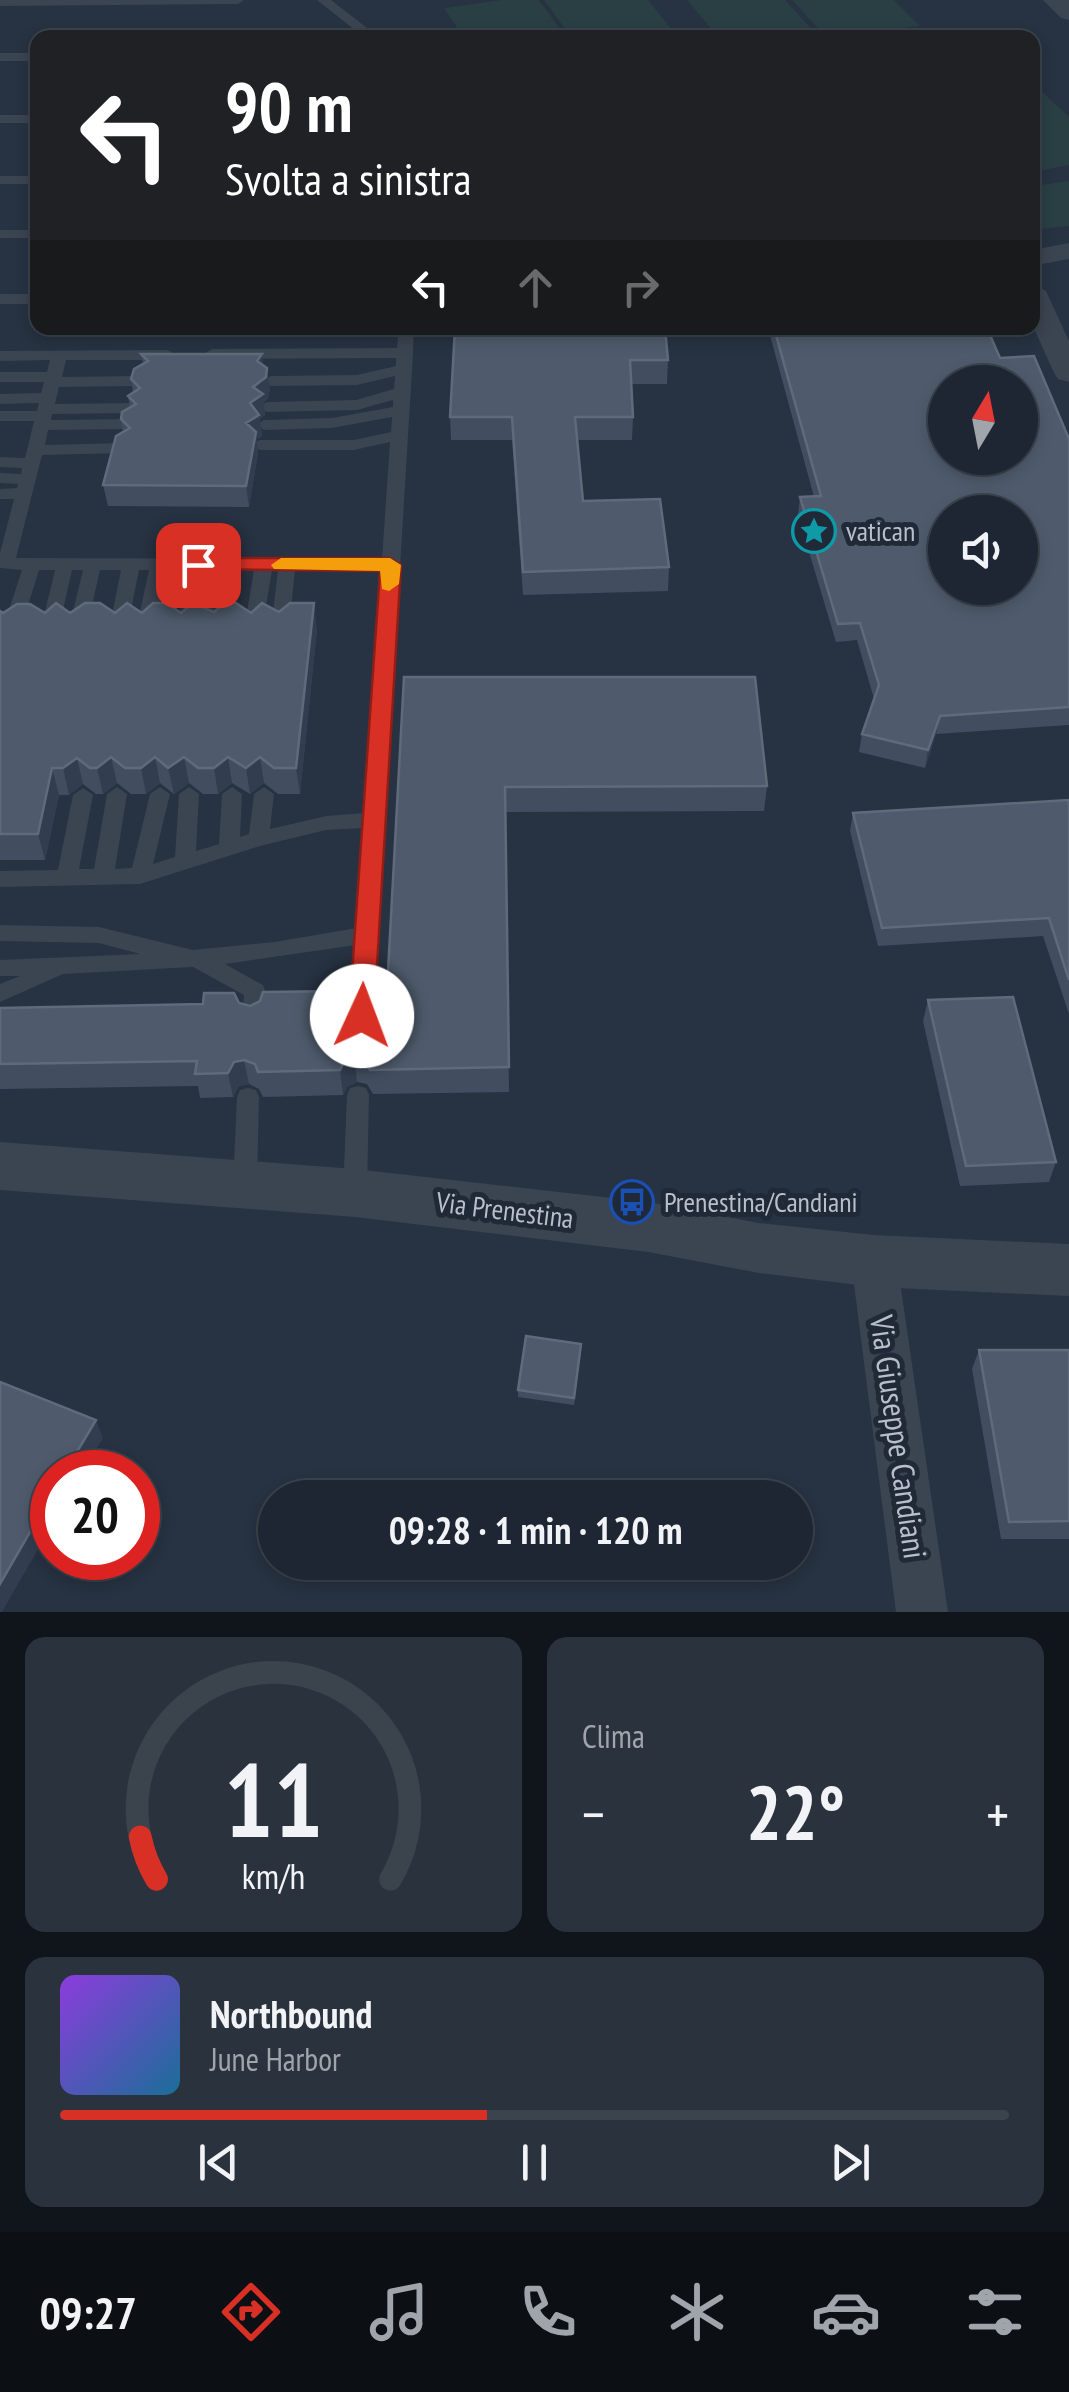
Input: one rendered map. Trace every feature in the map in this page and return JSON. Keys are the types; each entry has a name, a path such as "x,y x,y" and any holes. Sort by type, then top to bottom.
{"street":[{"path":"1055,0 1069,13"},
{"path":"1040,256 1069,251"},
{"path":"1040,308 1069,373"},
{"name":"Via Prenestina","path":"0,1166 355,1193 648,1227 759,1248 874,1261 1069,1270"},
{"name":"Via Giuseppe Candiani","path":"874,1261 922,1612"}],"lane":[{"path":"0,2 238,0"},
{"path":"324,0 363,30"},
{"path":"0,58 30,57"},
{"path":"0,119 30,119"},
{"path":"0,180 30,180"},
{"path":"0,234 30,234"},
{"path":"0,299 30,299"},
{"path":"362,1016 406,335"},
{"path":"59,355 28,479 3,557 32,564 390,565"},
{"path":"0,356 404,361"},
{"path":"271,381 357,380 404,361"},
{"path":"0,377 48,401"},
{"path":"0,416 48,401 140,382"},
{"path":"0,399 48,401 130,416"},
{"path":"265,416 345,422 402,401"},
{"path":"260,446 354,445 399,435"},
{"path":"0,494 28,479 122,448"},
{"path":"0,462 28,479"},
{"path":"0,478 28,479"},
{"path":"0,512 28,479"},
{"path":"11,630 32,564"},
{"path":"50,630 65,564"},
{"path":"78,630 93,564"},
{"path":"118,630 132,565"},
{"path":"145,630 159,565"},
{"path":"184,630 198,565"},
{"path":"216,629 224,565"},
{"path":"254,630 264,565"},
{"path":"280,629 287,565"},
{"path":"66,878 83,794"},
{"path":"103,877 116,794"},
{"path":"140,876 160,794"},
{"path":"185,862 189,794"},
{"path":"228,848 232,794"},
{"path":"260,838 264,794"},
{"path":"0,879 140,876 260,838 326,823 373,820"},
{"path":"0,933 99,935 199,960 255,991 252,1018"},
{"path":"0,968 199,960 294,950 365,935"},
{"path":"0,992 68,966"},
{"path":"355,1193 358,1095"},
{"path":"244,1187 248,1097"}],"green space":[{"path":"501,0 539,0 561,30 458,30 444,8"},
{"path":"544,0 648,0 672,30 566,30"},
{"path":"687,0 785,0 813,30 712,30"},
{"path":"792,0 894,0 920,26 886,30 820,30"},
{"path":"1040,90 1069,117 1069,165 1040,171"},
{"path":"1069,181 1069,226 1040,229 1040,185"}],"building":[{"path":"455,335 666,335 668,360 630,360 633,417 575,417 583,501 660,499 669,567 523,572 512,417 450,417"},
{"path":"776,335 990,335 1000,358 1034,356 1038,365 928,365 928,475 1038,475 1038,365 1069,439 1069,707 940,716 928,750 862,734 879,685 860,623 838,624 800,497 821,496"},
{"path":"141,354 262,354 257,361 267,368 266,377 253,387 263,394 250,403 259,415 246,423 256,432 246,486 103,485 116,436 130,428 121,419 122,412 136,404 128,396 140,388 131,379 134,369 148,361"},
{"path":"56,603 70,613 85,603 100,603 115,613 127,603 142,613 153,603 167,603 181,613 193,603 214,612 225,603 236,603 251,613 262,603 279,612 290,603 314,603 296,768 274,768 260,757 246,768 228,757 214,768 198,768 184,757 168,768 155,757 141,768 125,768 111,757 97,768 90,768 77,758 63,768 52,768 38,834 0,834 0,611 30,604 45,613"},
{"path":"404,677 755,677 767,786 505,787 509,1067 370,1070 364,1060 354,1058 344,1062 340,1070 258,1072 255,1064 244,1060 234,1062 228,1073 195,1074 197,1061 0,1064 0,1008 203,1004 204,993 234,993 239,1003 250,1006 260,1001 263,992 344,991 350,1001 361,1004 371,999 374,991 387,990"},
{"path":"1069,800 1069,980 1049,918 882,928 853,813"},
{"path":"1013,997 1056,1162 966,1166 928,1000"},
{"path":"526,1336 581,1344 574,1398 518,1390"},
{"path":"979,1350 1069,1350 1069,1521 1009,1522"},
{"path":"0,1382 96,1420 78,1450 30,1450 30,1532 0,1584"}],"slow traffic":[{"path":"281,565 390,565 389,584"}],"place":[{"name":"vatican","path":"814,531"},
{"name":"Prenestina/Candiani","path":"632,1202"}],"route":[{"path":"198,565 390,565 362,1016"}]}
